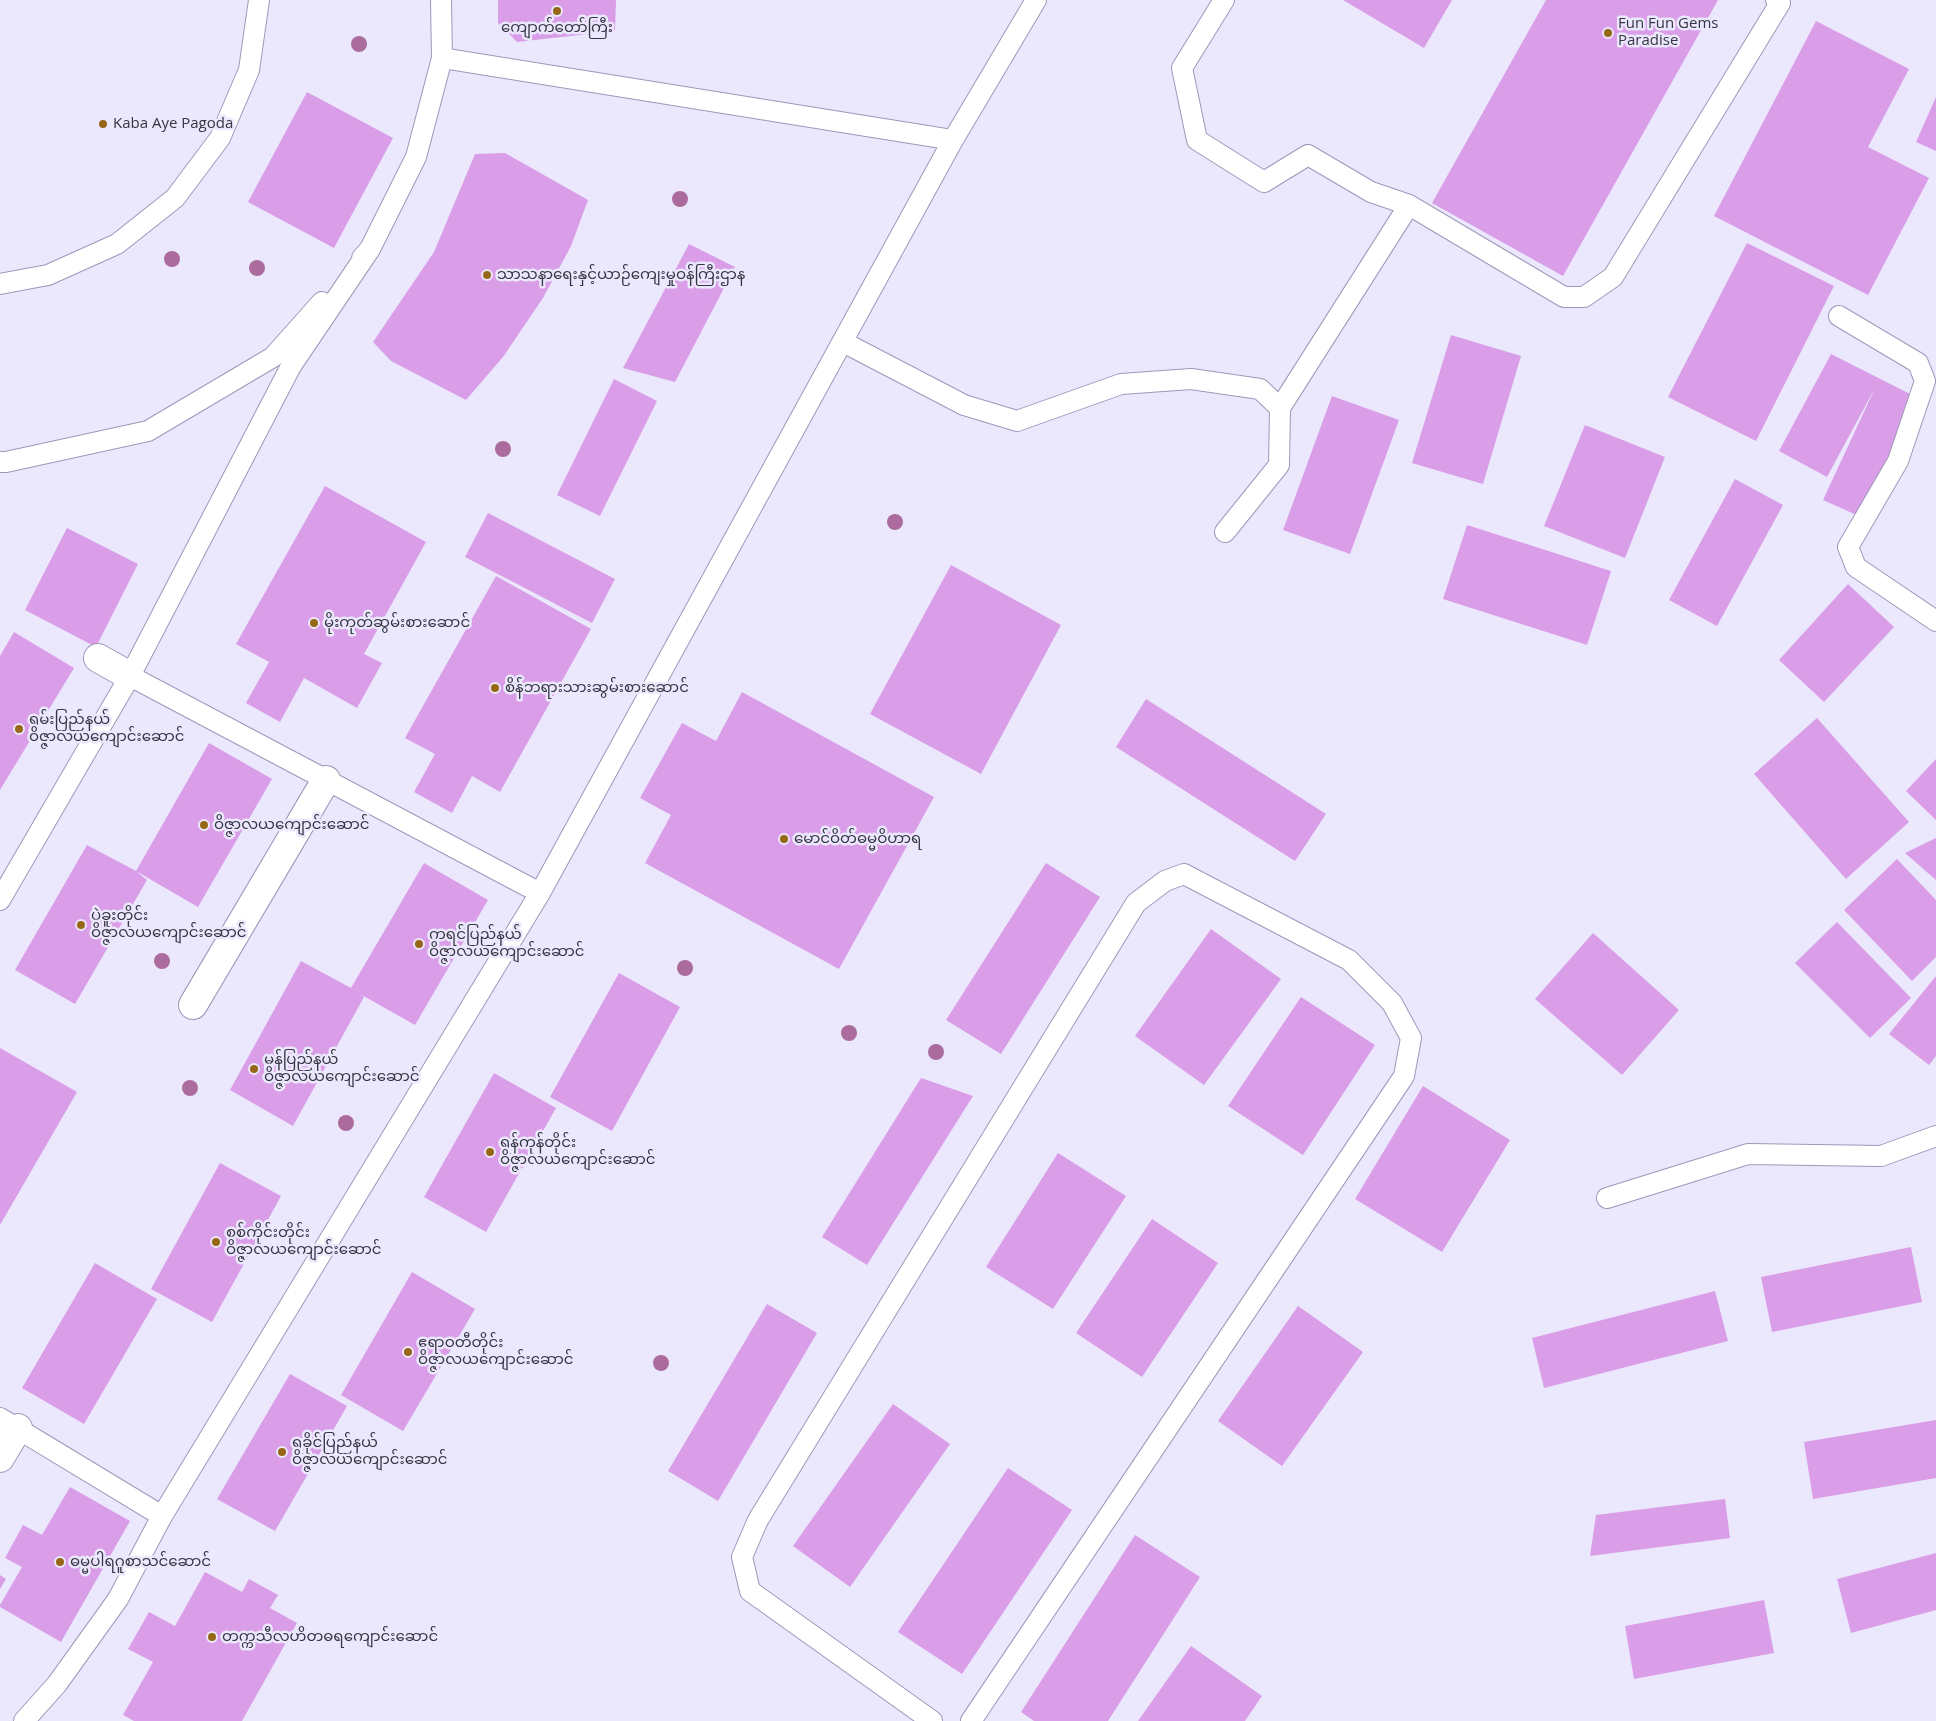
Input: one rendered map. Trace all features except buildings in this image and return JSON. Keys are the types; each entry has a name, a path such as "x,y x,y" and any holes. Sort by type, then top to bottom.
{"street":[{"path":"98,658 130,676"},
{"path":"193,1005 326,780"},
{"path":"0,1458 9,1423"}],"lane":[{"path":"0,284 48,275 117,244 175,198 220,138 249,70 260,0"},
{"path":"0,900 130,676 291,366 370,249 416,157 442,58 442,0"},
{"path":"24,1721 57,1684 118,1599 162,1516 540,893 953,140 1036,0"},
{"path":"1224,0 1182,68 1197,140 1264,182 1308,156 1371,192 1409,205 1564,297 1584,297 1613,277 1780,3 1776,0"},
{"path":"442,58 953,140"},
{"path":"1225,532 1279,465 1280,408 1409,205"},
{"path":"0,462 148,431 273,357 370,249"},
{"path":"1840,316 1918,363 1925,381 1898,461 1848,547 1856,567 1936,621"},
{"path":"843,342 964,404 1017,421 1121,384 1191,379 1260,389 1280,408"},
{"path":"130,676 540,893"},
{"path":"932,1721 750,1591 742,1557 758,1520 1136,903 1165,881 1184,874 1350,960 1392,1003 1411,1038 1404,1076 971,1721"},
{"path":"1606,1198 1748,1154 1881,1156 1936,1136"},
{"path":"9,1423 162,1516"}],"place":[{"name":"ကျောက်တော်ကြီး","path":"557,11"},
{"name":"Fun Fun Gems Paradise","path":"1608,33"},
{"name":"Kaba Aye Pagoda","path":"103,124"},
{"name":"သာသနာရေးနှင့်ယာဉ်ကျေးမှုဝန်ကြီးဌာန","path":"487,275"},
{"name":"မိုးကုတ်ဆွမ်းစားဆောင်","path":"314,623"},
{"name":"စိန်ဘရားသားဆွမ်းစားဆောင်","path":"495,688"},
{"name":"ရှမ်းပြည်နယ် ဝိဇ္ဇာလယကျောင်းဆောင်","path":"19,729"},
{"name":"ဝိဇ္ဇာလယကျောင်းဆောင်","path":"204,825"},
{"name":"မောင်ဝိတ်ဓမ္မဝိဟာရ","path":"784,839"},
{"name":"ပဲခူးတိုင်း ဝိဇ္ဇာလယကျောင်းဆောင်","path":"81,925"},
{"name":"ကရင်ပြည်နယ် ဝိဇ္ဇာလယကျောင်းဆောင်","path":"419,944"},
{"name":"မွန်ပြည်နယ် ဝိဇ္ဇာလယကျောင်းဆောင်","path":"254,1069"},
{"name":"ရန်ကုန်တိုင်း ဝိဇ္ဇာလယကျောင်းဆောင်","path":"490,1152"},
{"name":"စစ်ကိုင်းတိုင်း ဝိဇ္ဇာလယကျောင်းဆောင်","path":"216,1242"},
{"name":"ဧရာဝတီတိုင်း ဝိဇ္ဇာလယကျောင်းဆောင်","path":"408,1352"},
{"name":"ရခိုင်ပြည်နယ် ဝိဇ္ဇာလယကျောင်းဆောင်","path":"282,1452"},
{"name":"ဓမ္မပါရဂူစာသင်ဆောင်","path":"60,1562"},
{"name":"တက္ကသီလဟိတဓရကျောင်းဆောင်","path":"212,1637"}]}
